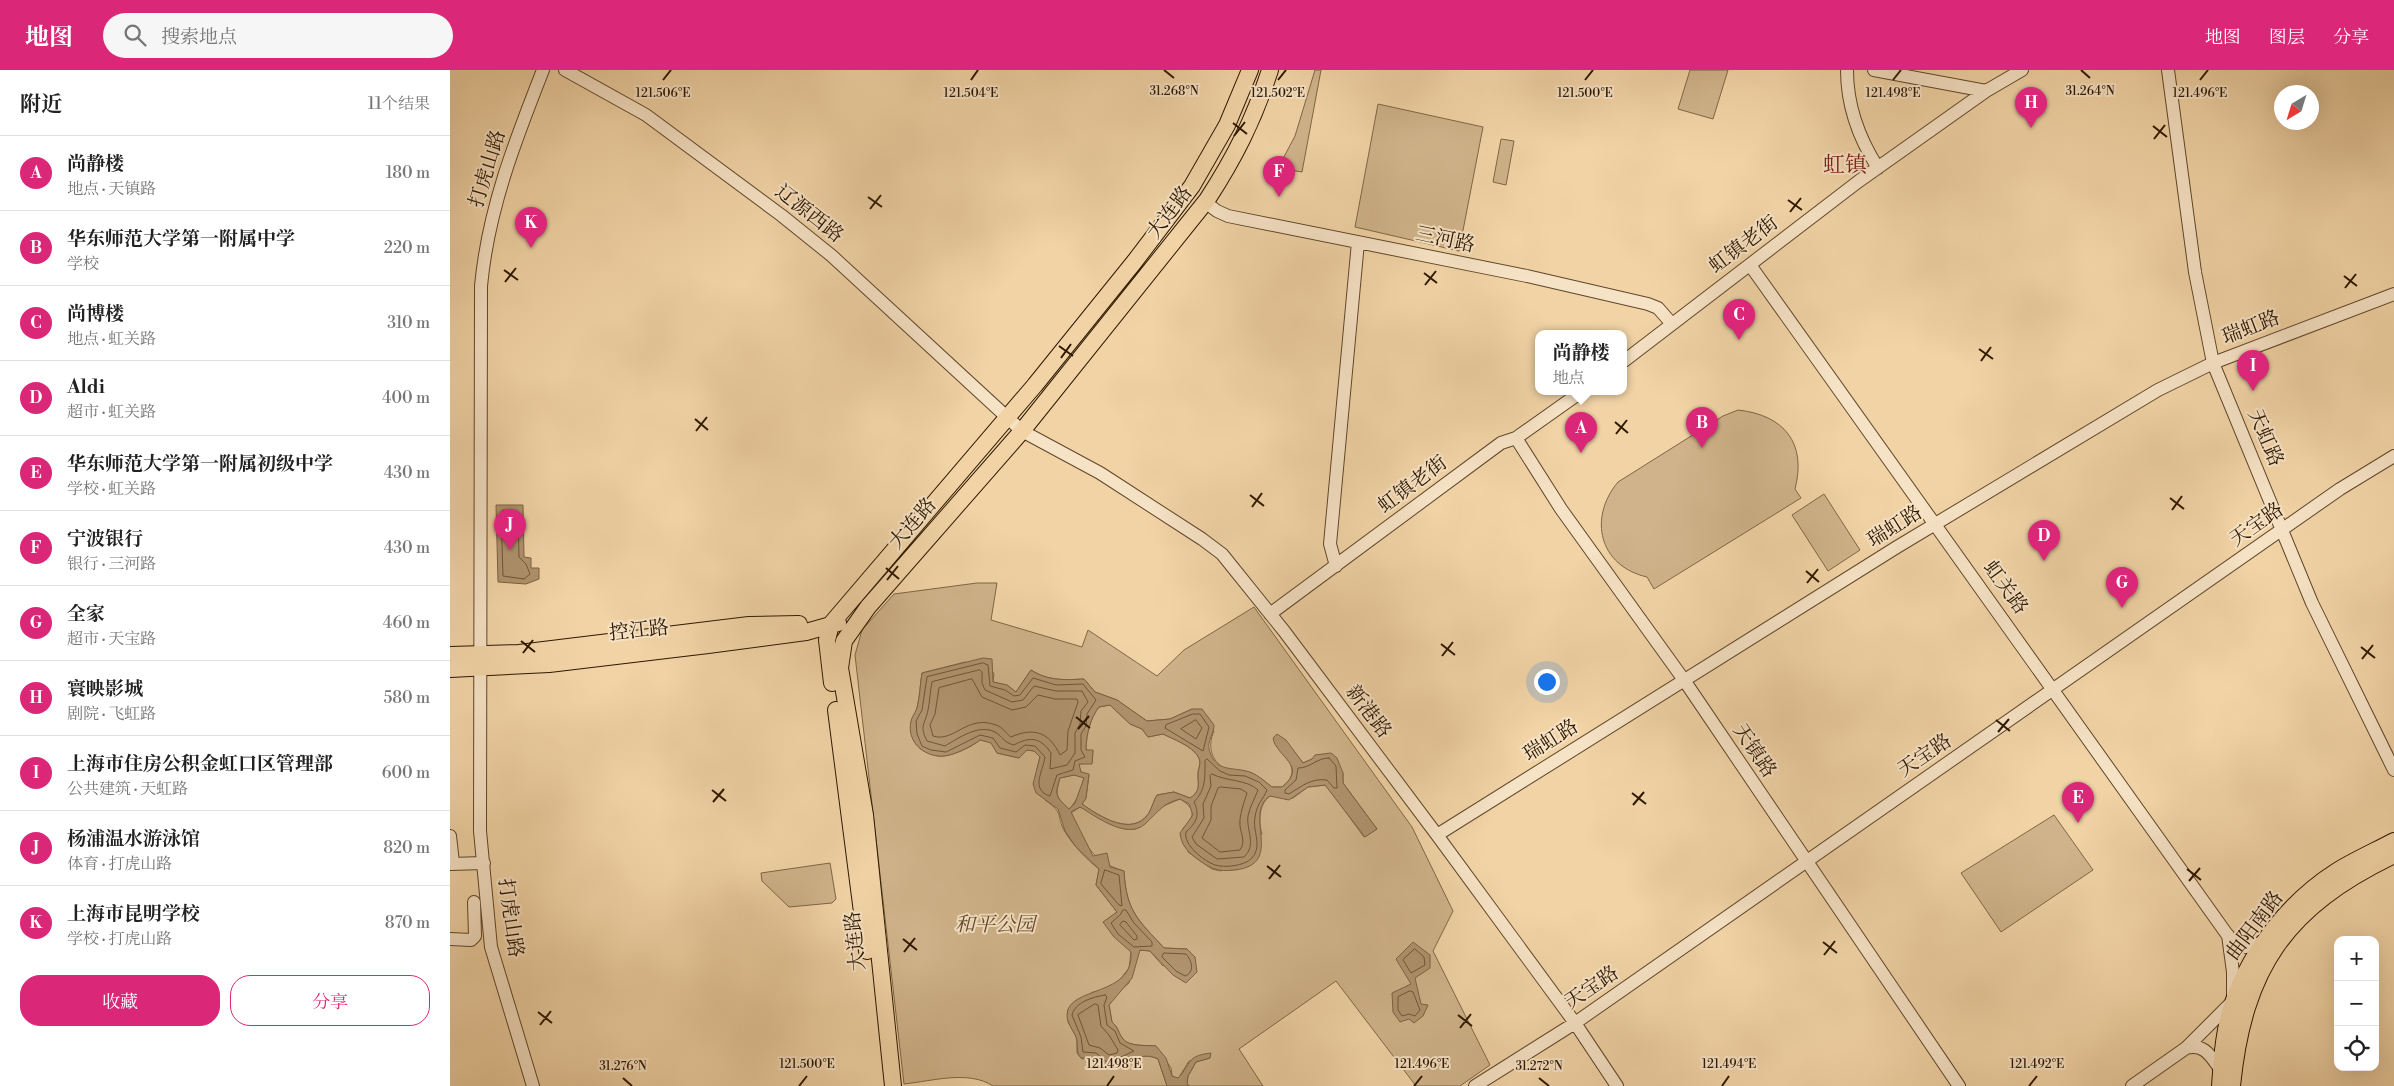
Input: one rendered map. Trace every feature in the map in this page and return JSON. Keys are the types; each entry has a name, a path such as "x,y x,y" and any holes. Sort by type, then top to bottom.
{"main road":[{"name":"大连路","path":"884,1086 828,653 827,640 831,624 1008,416 1135,261 1192,186 1227,126 1250,70"},
{"name":"大连路","path":"894,1086 865,816 840,668 844,641 855,623 1022,431 1206,202 1230,166 1246,135 1270,70"},
{"name":"控江路","path":"450,655 479,661 549,664 806,632 847,621 855,623"},
{"name":"控江路","path":"450,669 479,661"},
{"name":"曲阳南路","path":"2220,1078 2225,1036 2234,1001 2249,965 2264,942 2284,918 2317,885 2337,871 2394,841"},
{"name":"曲阳南路","path":"2232,1086 2238,1043 2247,1003 2255,983 2276,947 2321,898 2345,880 2394,855"}],"street":[{"name":"打虎山路","path":"533,1086 491,947 480,831 479,661 483,267 494,205 505,168 543,70"},
{"name":"辽源西路","path":"565,70 646,115 781,215 832,256 1008,416 1022,431"},
{"path":"1847,70 1849,100 1858,133 1878,168"},
{"path":"1874,70 1986,91"},
{"name":"虹镇老街","path":"1627,359 1878,168 1986,91 2022,70"},
{"name":"天虹路","path":"2168,70 2195,272 2212,363 2324,627 2394,770"},
{"name":"三河路","path":"1206,202 1217,211 1228,216 1648,304 1658,308 1672,324"},
{"path":"1336,566 1330,544 1358,242"},
{"name":"虹关路","path":"1750,265 2228,935 2235,943 2246,947 2264,942"},
{"name":"瑞虹路","path":"1437,834 1936,524 2158,390 2212,363 2394,294"},
{"name":"虹镇老街","path":"1270,614 1501,443 1516,438 1577,395"},
{"name":"新港路","path":"1022,431 1100,474 1202,539 1222,554 1270,614 1437,834 1575,1023 1617,1086"},
{"name":"天镇路","path":"1516,438 1561,509 1684,680 1959,1086"},
{"name":"天宝路","path":"1475,1086 1575,1023 2055,690 2353,480 2394,456"},
{"path":"450,836 452,864 484,863"},
{"path":"450,939 471,940 475,936 474,902"},
{"name":"虹关路","path":"2228,935 2234,1001"},
{"path":"2132,1086 2186,1048 2234,1001"},
{"path":"2186,1048 2195,1046 2205,1050 2220,1078"}],"green space":[{"path":"1315,70 1321,70 1302,172 1278,168 1295,136"},
{"path":"1690,70 1728,70 1713,119 1678,109"},
{"path":"1378,104 1483,127 1459,251 1355,227"},
{"path":"1501,139 1514,141 1506,185 1493,182"},
{"path":"1738,410 1768,418 1788,434 1798,458 1795,489 1801,498 1654,589 1647,577 1631,571 1618,563 1609,552 1603,539 1601,525 1603,510 1609,496 1618,482 1723,416"},
{"path":"1824,494 1860,550 1828,571 1792,515"},
{"name":"和平公园","path":"977,583 997,583 991,620 1082,647 1088,630 1157,676 1184,650 1254,607 1412,827 1453,911 1433,951 1490,1065 1460,1086 1416,1086 1336,981 1239,1049 1263,1086 1189,1086 1187,1083 1188,1076 1196,1062 1210,1058 1189,1061 1178,1079 1172,1076 1171,1068 1156,1046 1126,1042 1112,1022 1109,1005 1118,992 1129,983 1139,950 1150,951 1163,966 1187,949 1164,948 1140,922 1127,896 1124,871 1112,867 1095,856 1085,842 1071,813 1080,807 1125,829 1136,829 1161,807 1180,799 1189,806 1192,812 1190,820 1183,828 1188,852 1212,869 1221,871 1262,834 1260,813 1266,799 1270,796 1293,798 1308,787 1326,785 1364,837 1377,829 1343,783 1343,773 1312,759 1303,763 1293,750 1274,742 1287,759 1292,770 1288,781 1282,787 1272,787 1249,772 1229,770 1218,763 1214,759 1211,748 1214,731 1192,709 1170,719 1147,721 1117,700 1095,692 1084,679 1050,678 1031,670 1016,692 1007,685 993,682 994,673 965,662 922,673 918,704 911,722 914,740 925,752 938,756 960,751 980,740 991,742 997,753 1019,758 1027,750 1034,751 1040,757 1037,769 1045,800 1055,808 1065,832 1072,842 1099,869 1096,885 1117,912 1104,922 1131,952 1129,968 1118,982 1102,991 1093,992 1068,1009 1068,1022 1077,1038 1077,1053 1082,1059 1094,1058 1103,1067 1108,1068 1126,1060 1139,1057 1145,1056 1158,1059 1167,1086 993,1086 983,1081 962,1078 904,1084 855,655 862,630 894,594"},
{"path":"1110,705 1130,724 1142,729 1148,737 1163,734 1185,745 1195,753 1200,762 1198,787 1194,795 1190,798 1174,792 1157,795 1149,813 1142,820 1134,824 1125,824 1106,819 1082,804 1086,798 1089,775 1081,772 1078,764 1092,763 1093,751 1086,750 1089,727 1099,707"},
{"path":"1074,775 1084,777 1079,794 1069,809 1059,799 1057,789 1060,778"},
{"path":"2054,815 2093,870 2001,932 1961,873"},
{"path":"830,863 836,899 832,903 789,907 762,881 761,873"}],"water":[{"path":"496,505 523,505 524,557 531,558 531,568 539,568 539,579 526,584 498,582"},
{"path":"983,658 992,659 993,682 1007,685 1016,692 1031,670 1050,678 1084,679 1095,692 1117,700 1147,721 1170,719 1192,709 1202,709 1214,725 1209,748 1211,756 1215,761 1223,767 1253,774 1272,787 1282,787 1289,780 1292,773 1292,767 1289,762 1275,745 1273,738 1277,734 1286,740 1303,763 1312,759 1315,755 1331,753 1337,758 1343,773 1343,783 1377,829 1365,837 1325,785 1308,787 1289,800 1270,796 1263,804 1260,814 1261,849 1258,858 1250,866 1235,870 1223,871 1210,867 1187,850 1180,833 1193,815 1189,804 1180,799 1165,806 1145,824 1130,830 1103,821 1080,807 1071,812 1093,856 1107,853 1110,867 1124,871 1127,896 1140,922 1164,948 1187,949 1195,957 1197,972 1186,983 1173,975 1150,951 1140,950 1132,978 1109,1005 1112,1022 1123,1039 1129,1043 1156,1046 1166,1058 1172,1076 1178,1078 1190,1061 1197,1056 1211,1053 1210,1058 1196,1062 1188,1076 1187,1083 1189,1086 1167,1086 1158,1059 1151,1057 1138,1057 1105,1068 1094,1058 1081,1058 1079,1056 1076,1037 1067,1018 1070,1006 1078,999 1113,984 1123,977 1129,966 1131,952 1114,937 1103,922 1117,912 1096,885 1099,869 1076,847 1065,831 1058,809 1036,793 1033,784 1040,757 1034,751 1027,750 1019,758 997,753 991,743 980,740 954,754 938,756 925,752 916,744 912,738 910,725 917,709 922,673","holes":["1110,705 1130,724 1142,729 1148,737 1163,734 1185,745 1195,753 1200,762 1198,787 1194,795 1190,798 1174,792 1157,795 1149,813 1142,820 1134,824 1125,824 1106,819 1082,804 1086,798 1089,774 1081,772 1079,764 1092,764 1093,750 1086,750 1089,727 1099,707","1074,775 1084,778 1075,803 1069,809 1057,795 1057,788 1060,778"]},
{"path":"1413,942 1430,955 1430,968 1415,978 1421,1004 1428,1005 1423,1016 1414,1023 1409,1019 1400,1022 1393,1012 1392,993 1411,984 1396,959"}],"place":[{"name":"寰映影城","path":"2031,128"},
{"name":"宁波银行","path":"1279,197"},
{"name":"上海市昆明学校","path":"531,248"},
{"name":"尚博楼","path":"1739,340"},
{"name":"上海市住房公积金虹口区管理部","path":"2253,391"},
{"name":"华东师范大学第一附属中学","path":"1702,448"},
{"name":"尚静楼","path":"1581,453"},
{"name":"杨浦温水游泳馆","path":"510,550"},
{"name":"Aldi","path":"2044,561"},
{"name":"全家","path":"2122,608"},
{"name":"华东师范大学第一附属初级中学","path":"2078,823"}],"district":[{"name":"虹镇","path":"1845,165"}]}
